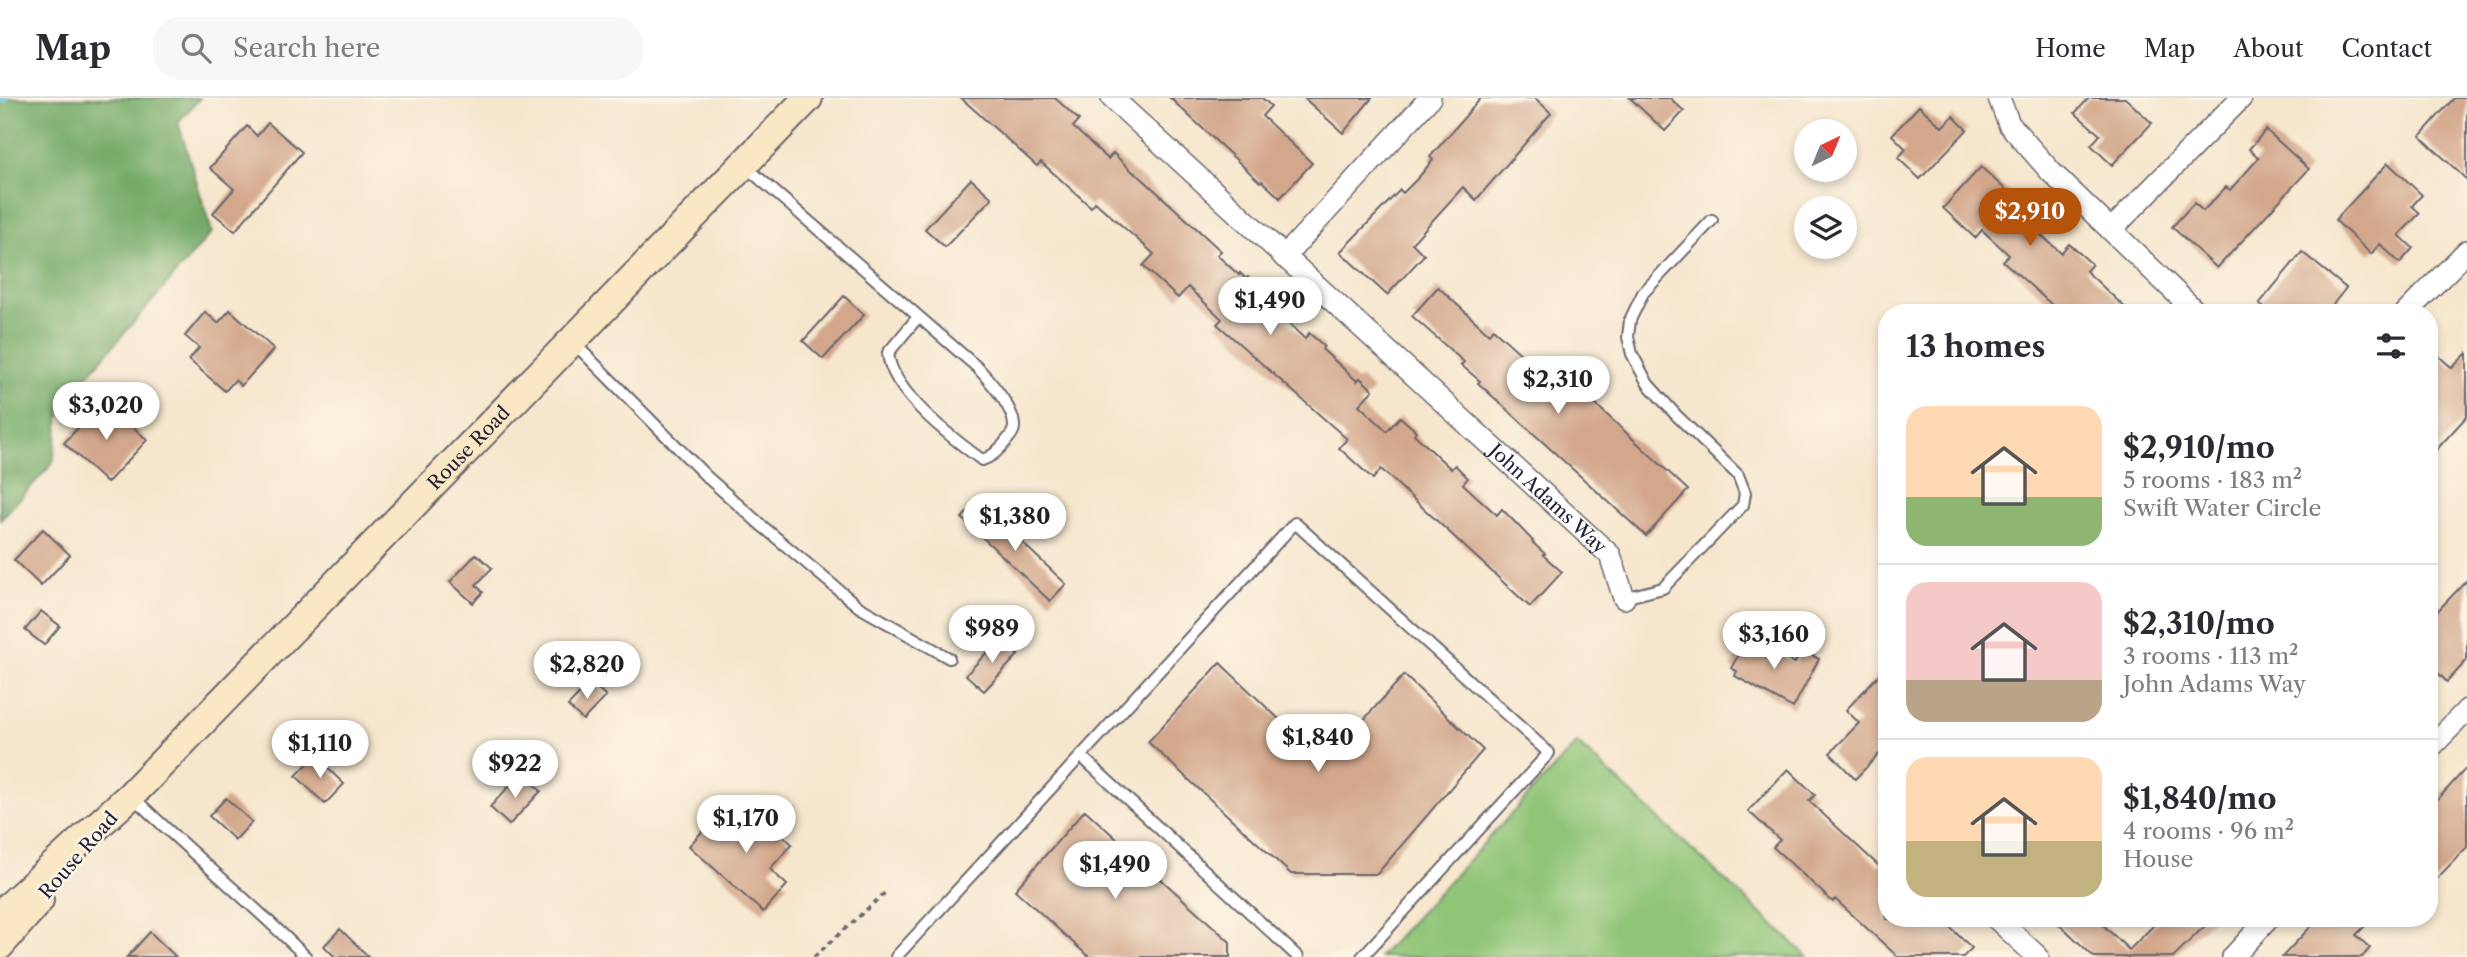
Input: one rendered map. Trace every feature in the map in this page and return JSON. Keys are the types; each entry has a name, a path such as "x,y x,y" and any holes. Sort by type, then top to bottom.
{"street":[{"name":"Rouse Road","path":"0,945 130,796 808,98"},
{"name":"John Adams Way","path":"1112,98 1610,555 1624,598"},
{"path":"1284,257 1430,98"},
{"path":"1999,98 2009,124 2051,172 2188,304"},
{"path":"2111,230 2241,98"},
{"path":"2415,304 2467,251"},
{"path":"2438,740 2467,710"},
{"name":"Rouse Road","path":"0,915 130,796"},
{"path":"2006,927 2038,957"},
{"path":"2233,957 2261,927"}],"lane":[{"path":"743,164 978,369 1004,401 1015,424 1013,433 992,457 982,460 948,435 914,401 889,363 888,353 918,317"},
{"path":"1624,598 1663,588 1744,505 1745,493 1738,475 1648,384 1632,354 1628,337 1630,320 1643,293 1712,220"},
{"path":"572,340 706,476 761,525 859,607 949,658"},
{"path":"897,957 1296,523 1549,753 1362,957"},
{"path":"1081,756 1298,957"},
{"path":"130,796 264,915 306,957"}],"path":[{"path":"814,957 887,891"}],"green space":[{"path":"0,98 200,98 178,122 212,232 61,406 53,463 0,520"},
{"path":"1577,743 1808,957 1379,957"}],"building":[{"path":"961,98 1055,98 1079,120 1073,127 1108,159 1113,153 1136,173 1221,251 1217,255 1239,275 1240,273 1246,279 1248,277 1276,301 1271,307 1305,339 1309,333 1324,346 1322,349 1357,381 1360,378 1373,390 1359,405 1387,431 1400,417 1451,469 1455,465 1468,478 1463,484 1497,515 1502,509 1562,572 1530,607 1381,469 1373,479 1339,448 1347,439 1217,324 1222,319 1188,287 1178,298 1143,266 1154,254 1095,202 1091,207 1041,162 1037,166"},
{"path":"1170,98 1262,98 1271,106 1262,116 1312,163 1280,198"},
{"path":"1304,98 1372,98 1343,133"},
{"path":"1481,98 1535,98 1551,113 1476,200 1463,187 1412,243 1424,255 1387,295 1340,252 1400,190 1403,193 1419,177 1433,160 1430,157"},
{"path":"1630,98 1670,98 1684,111 1665,131"},
{"path":"2089,98 2125,98 2152,123 2112,165 2091,145 2100,135 2075,113"},
{"path":"2454,98 2467,98 2467,180 2420,136"},
{"path":"1919,106 1942,127 1953,116 1967,130 1920,179 1898,158 1906,149 1892,135"},
{"path":"268,123 302,152 235,231 213,213 234,189 210,168 247,126 257,136"},
{"path":"2266,130 2309,169 2217,268 2172,227 2194,203 2203,211 2226,187 2230,190 2259,158 2249,149"},
{"path":"2388,163 2422,195 2412,206 2420,213 2399,235 2413,248 2400,263 2380,244 2371,254 2335,220"},
{"path":"1981,167 2031,213 2025,220 2061,253 2069,244 2092,264 2086,271 2121,304 2051,304 2003,261 2009,255 1982,230 1975,238 1943,208"},
{"path":"971,179 992,198 945,247 925,229"},
{"path":"2302,252 2346,288 2333,304 2259,304"},
{"path":"1438,287 1489,334 1493,329 1544,375 1553,365 1688,490 1646,536 1478,383 1480,381 1461,365 1464,362 1412,316"},
{"path":"844,296 864,315 823,359 803,341"},
{"path":"230,310 274,349 241,386 235,380 225,391 189,360 199,348 185,336 205,312 218,323"},
{"path":"2467,353 2467,416 2438,448 2438,355 2452,368"},
{"path":"104,400 147,440 107,483 64,443"},
{"path":"976,503 1066,584 1050,601 962,518"},
{"path":"43,529 70,555 41,586 14,560"},
{"path":"476,554 492,568 476,585 483,592 473,603 450,582"},
{"path":"2467,580 2467,660 2447,682 2438,673 2438,611"},
{"path":"41,611 60,626 44,645 25,630"},
{"path":"1749,636 1795,663 1802,650 1819,659 1793,708 1735,676 1737,671 1731,668"},
{"path":"1000,638 1018,655 984,691 966,675"},
{"path":"1220,663 1325,763 1404,675 1483,750 1377,874 1291,874 1148,742"},
{"path":"1878,676 1878,755 1855,779 1830,753 1859,723 1846,710"},
{"path":"591,682 606,696 583,720 568,706"},
{"path":"315,756 344,784 325,804 296,776"},
{"path":"2467,767 2467,847 2438,878 2438,799"},
{"path":"1788,769 1815,795 1809,801 1878,865 1878,927 1950,927 1972,948 1963,957 1898,957 1773,847 1780,840 1748,811"},
{"path":"525,776 541,791 509,825 490,807 512,783 516,786"},
{"path":"226,798 252,822 235,840 209,816"},
{"path":"746,803 792,844 770,869 787,885 763,912 689,846 709,824 719,833"},
{"path":"1085,810 1230,942 1230,957 1089,957 1015,890"},
{"path":"2062,927 2105,927 2129,950 2152,927 2204,927 2173,957 2094,957"},
{"path":"2310,927 2364,927 2356,935 2370,948 2362,957 2282,957"},
{"path":"340,929 369,957 335,957 324,946"},
{"path":"150,932 176,957 127,957"}],"waterway":[{"path":"0,101 5,98"}]}
